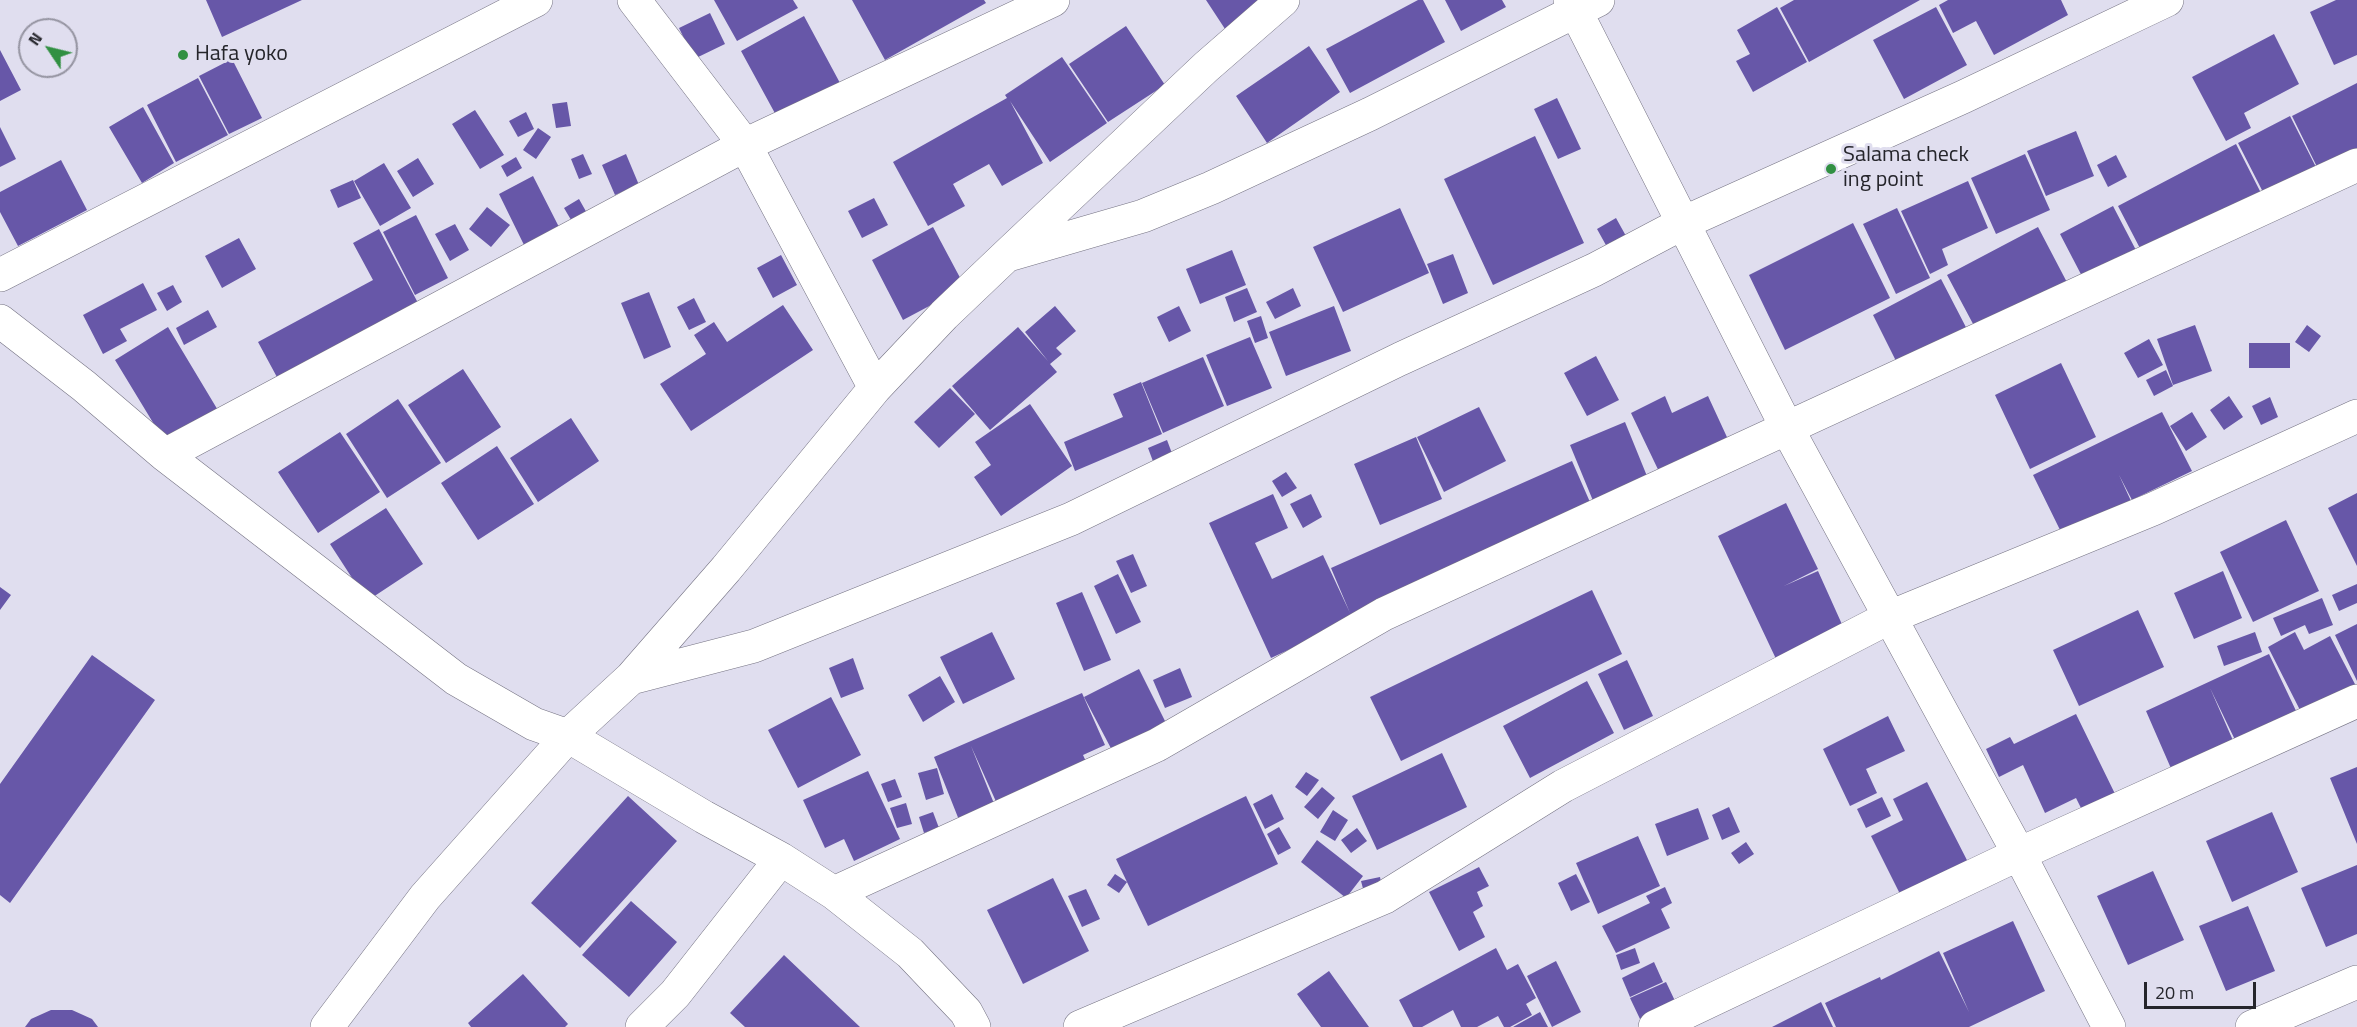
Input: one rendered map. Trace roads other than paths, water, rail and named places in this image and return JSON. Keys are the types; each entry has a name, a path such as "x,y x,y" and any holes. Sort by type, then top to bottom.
{"street":[{"path":"0,275 536,0"},
{"path":"634,0 744,145 875,388"},
{"path":"165,455 744,145 1053,0"},
{"path":"327,1027 425,897 568,736 631,678 726,569 875,388 944,315 1007,255 1206,67 1283,0"},
{"path":"631,678 754,646 1071,519 1400,359 1593,270 1683,223 1963,97 2167,0"},
{"path":"1007,255 1143,216 1211,188 1370,114 1581,4 1683,223 1788,430 2019,854 2109,1027"},
{"path":"834,893 1157,746 1384,615 2357,165"},
{"path":"0,287 10,328 165,455 456,679 534,724 568,736 704,817 781,859 834,893 910,952 966,1012 974,1027"},
{"path":"1080,1027 1385,897 1563,786 1890,617 2152,508 2357,416"},
{"path":"1655,1027 2019,854 2357,701"},
{"path":"642,1027 675,994 781,859"},
{"path":"2252,1027 2357,982"}],"place":[{"name":"Hafa yoko","path":"183,55"},
{"name":"Salama check ing point","path":"1831,169"}]}
